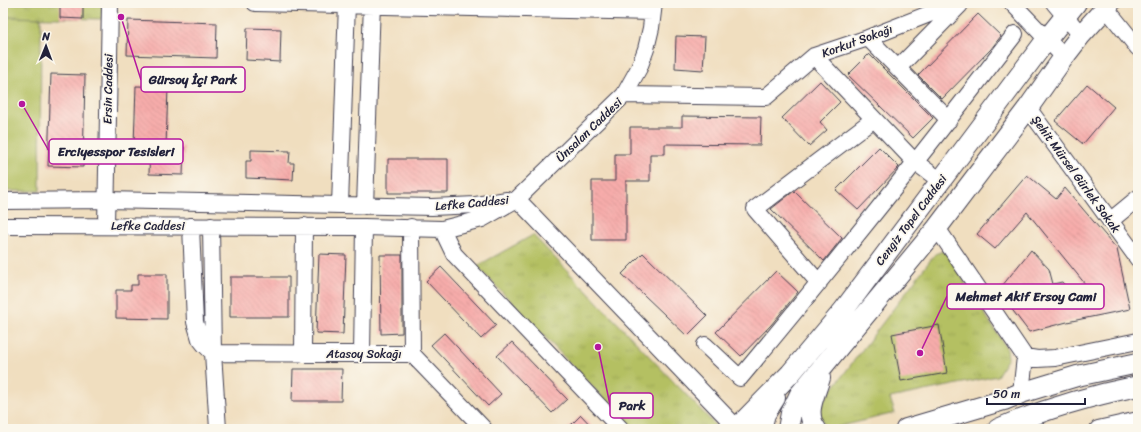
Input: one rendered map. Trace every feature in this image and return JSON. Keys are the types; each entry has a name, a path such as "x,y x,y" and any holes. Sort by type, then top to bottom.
{"main road":[{"name":"Cengiz Topel Caddesi","path":"788,429 791,413 800,394 937,228 1028,108 1064,57 1081,35 1108,6"},
{"name":"Cengiz Topel Caddesi","path":"737,428 790,374 843,311 1047,39 1065,7"},
{"path":"906,429 1004,400 1020,393 1077,376 1138,363"},
{"path":"816,429 811,417 810,407 825,365"},
{"path":"761,429 765,414 790,374"},
{"path":"998,429 1054,407 1108,392 1138,386"}],"street":[{"name":"Ersin Caddesi","path":"106,225 110,3"},
{"path":"255,3 653,8"},
{"name":"Korkut Sokağı","path":"624,95 766,97 814,56 868,38 957,3"},
{"path":"898,68 962,3"},
{"path":"1012,3 1064,57"},
{"path":"340,205 347,4"},
{"path":"365,206 372,4"},
{"path":"1108,6 1138,48"},
{"path":"1065,7 1081,35"},
{"name":"Ünsalan Caddesi","path":"517,199 624,95 646,49 653,8"},
{"path":"706,345 740,378 819,283 949,120 1015,34"},
{"path":"868,38 949,120"},
{"path":"814,56 915,162 941,181"},
{"name":"Şehit Mürsel Gürlek Sokak","path":"1028,108 1138,259"},
{"path":"819,283 754,209 874,119"},
{"path":"1110,220 1138,198"},
{"name":"Lefke Caddesi","path":"3,201 106,200 432,207 476,205 517,199"},
{"name":"Lefke Caddesi","path":"3,226 304,226 411,227 442,229 482,219 517,199"},
{"path":"517,199 737,428"},
{"path":"191,226 195,322 200,338 213,353"},
{"path":"211,226 213,353 218,429"},
{"path":"303,354 304,226"},
{"path":"362,354 364,227"},
{"path":"411,227 412,354"},
{"path":"937,228 1025,357 1037,360 1055,358 1138,341"},
{"path":"442,229 454,254 621,429"},
{"name":"Atasoy Sokağı","path":"213,353 412,354 484,429"},
{"path":"1020,393 1025,357"},
{"path":"1098,429 1138,420"}],"green space":[{"path":"3,3 7,3 7,17 41,18 40,191 3,191"},
{"path":"7,3 103,3 102,19 7,17"},
{"path":"533,235 719,429 633,429 477,266"},
{"path":"943,251 947,254 1007,349 1008,358 997,376 890,398 895,413 829,429 821,419 820,415 824,400 935,254"}],"building":[{"path":"60,3 83,3 83,19 60,18"},
{"path":"978,14 1001,36 991,49 942,99 918,75"},
{"path":"128,20 217,23 216,58 127,55"},
{"path":"247,28 281,29 280,62 246,60"},
{"path":"676,36 705,37 703,70 675,68"},
{"path":"869,54 933,118 913,138 848,75"},
{"path":"51,74 85,75 83,167 48,166"},
{"path":"820,81 840,102 820,122 827,130 809,146 782,118"},
{"path":"1087,84 1114,107 1083,144 1055,121"},
{"path":"136,86 168,87 166,146 184,147 183,175 149,174 150,146 134,145"},
{"path":"682,116 761,117 760,145 665,144 665,154 650,154 650,181 626,181 626,240 592,240 592,181 615,181 615,154 630,154 630,127 682,127"},
{"path":"879,147 899,167 858,210 836,190"},
{"path":"251,150 290,151 289,163 294,163 293,180 246,178 246,161 251,161"},
{"path":"388,159 448,159 448,193 388,193"},
{"path":"1027,175 1056,199 1065,188 1117,249 1130,309 1067,322 1029,332 998,291 1031,250 1049,269 1053,284 1062,282 1083,305 1094,295 1027,212 995,249 977,234"},
{"path":"794,191 842,238 824,261 771,209"},
{"path":"643,253 707,316 687,336 622,274"},
{"path":"319,254 346,255 343,334 316,333"},
{"path":"380,255 402,255 402,333 381,334"},
{"path":"441,267 496,325 481,339 426,281"},
{"path":"776,271 798,292 771,325 741,356 716,332"},
{"path":"138,274 167,274 167,319 116,318 116,290 131,290 131,285 138,285"},
{"path":"230,277 289,277 289,317 230,317"},
{"path":"939,325 947,373 901,381 892,334"},
{"path":"444,333 501,394 488,406 431,345"},
{"path":"512,342 567,399 552,413 497,356"},
{"path":"293,369 342,369 341,401 292,401"},
{"path":"581,415 594,429 567,429"}],"place":[{"name":"Gürsoy İçi Park","path":"121,17"},
{"name":"Erciyesspor Tesisleri","path":"22,104"},
{"name":"Park","path":"598,347"},
{"name":"Mehmet Akif Ersoy Cami","path":"920,353"}]}
